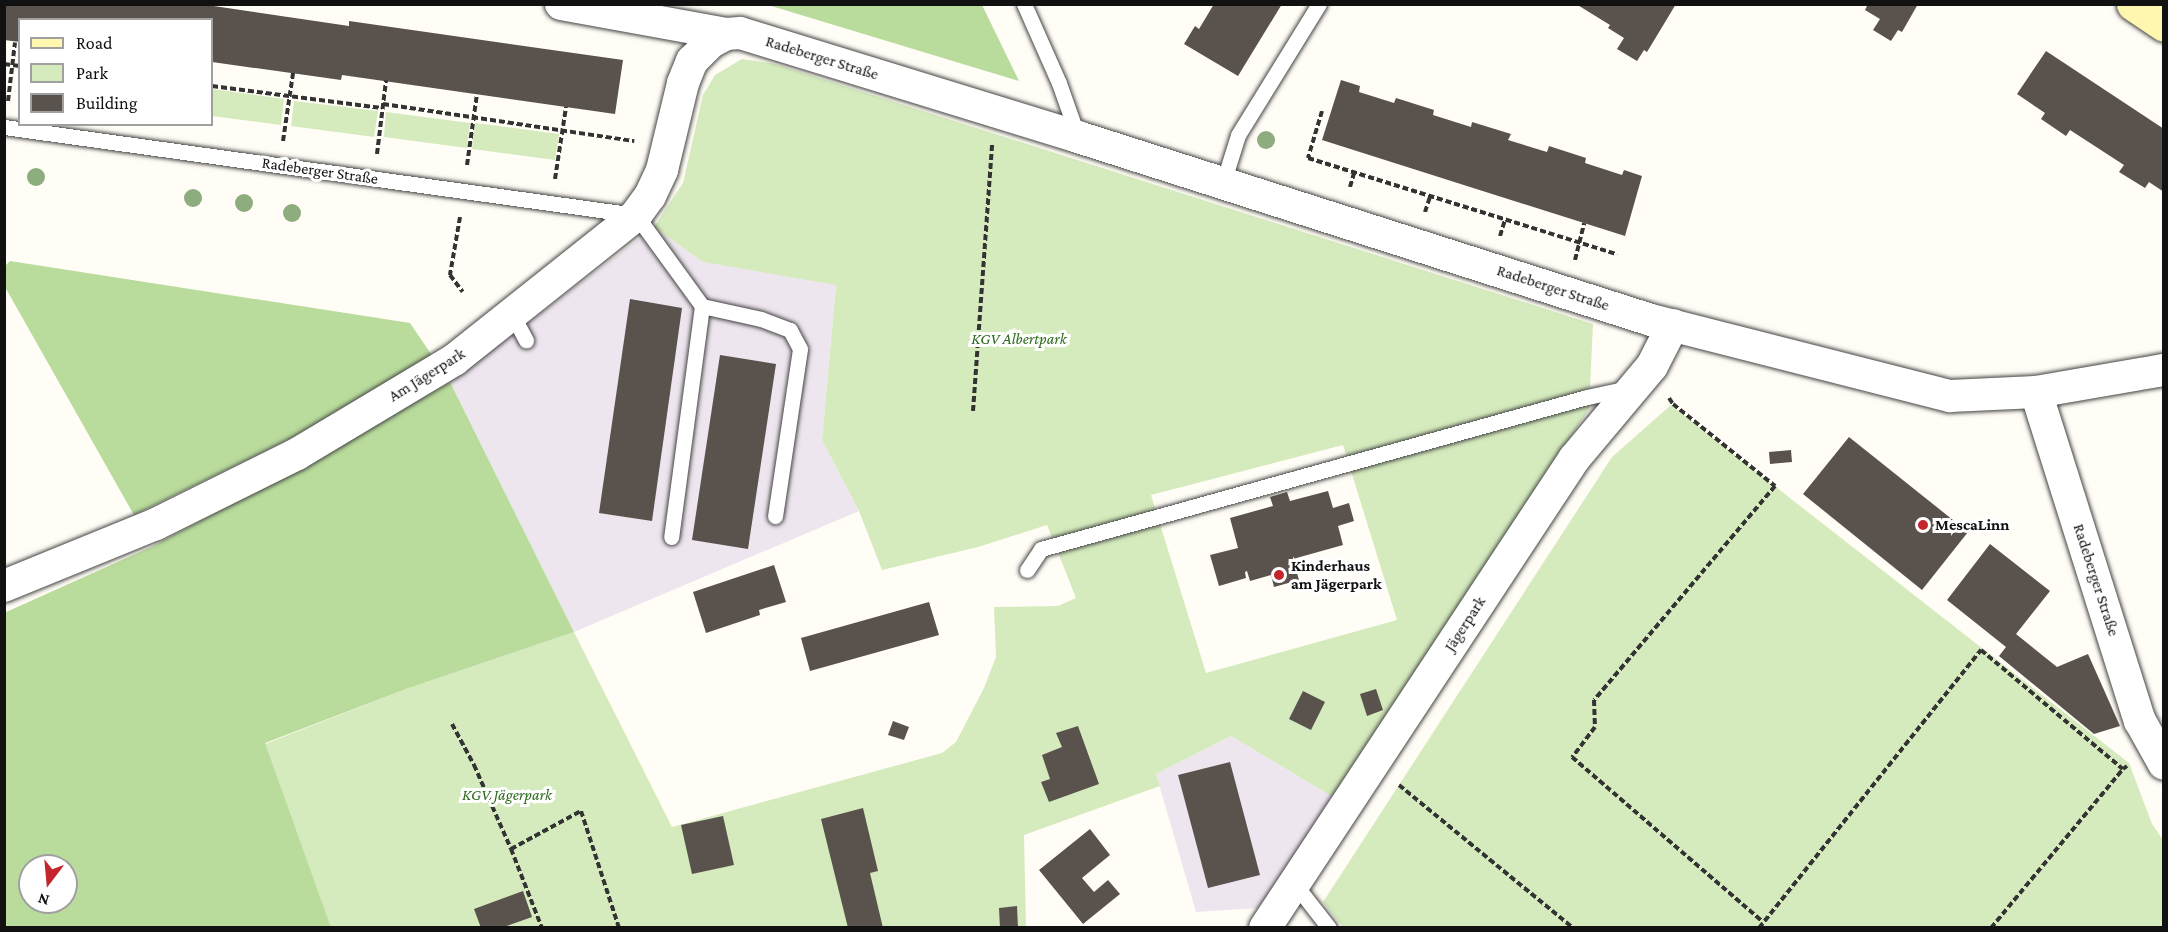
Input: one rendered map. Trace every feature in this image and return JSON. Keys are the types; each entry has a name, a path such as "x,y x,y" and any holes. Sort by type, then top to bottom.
{"street":[{"name":"Radeberger Straße","path":"561,4 726,34 740,33 1673,325 1950,396 2036,392 2163,370"},
{"path":"2133,4 2163,25"},
{"name":"Am Jägerpark","path":"4,586 156,524 297,454 454,360 519,327 636,215 650,196 662,170 683,83 692,61 711,42 726,34"},
{"name":"Jägerpark","path":"1265,927 1574,459 1642,377 1673,325"},
{"name":"Radeberger Straße","path":"2036,392 2140,721 2158,756"}],"lane":[{"path":"1024,4 1059,83 1078,137"},
{"path":"1223,183 1238,135 1319,4"},
{"name":"Radeberger Straße","path":"4,127 636,215"},
{"path":"636,215 702,306 761,319 790,330 800,349 775,516"},
{"path":"671,537 702,306"},
{"path":"1027,570 1041,549 1587,397 1642,377"},
{"path":"1294,883 1329,927"}],"path":[{"path":"7,105 15,42"},
{"path":"4,64 18,66"},
{"path":"279,165 292,74"},
{"path":"374,178 386,81"},
{"path":"213,86 289,97 474,117 632,140"},
{"path":"463,292 450,275 477,94"},
{"path":"558,164 566,107"},
{"path":"973,411 994,111"},
{"path":"1323,111 1308,159 1617,254"},
{"path":"1347,194 1354,173"},
{"path":"1424,218 1430,197"},
{"path":"1498,242 1505,220"},
{"path":"1573,265 1584,223"},
{"path":"1642,377 1775,486 1594,700 1595,727 1572,757 1763,922"},
{"path":"1759,927 1981,650 2123,769"},
{"path":"452,724 474,765 542,927"},
{"path":"1991,927 2123,769 2158,756"},
{"path":"1373,764 1573,927"},
{"path":"511,849 581,811 619,927"}],"shaded area":[{"path":"654,227 703,262 836,284 822,440 859,511 574,632 450,382"},
{"path":"1231,736 1333,797 1258,908 1196,912 1156,774"}],"green space":[{"path":"768,5 982,5 1019,81"},
{"path":"742,59 775,64 1593,324 1589,409 1333,797 1231,736 1156,774 1160,786 1024,835 1026,927 331,927 265,744 406,689 574,632 672,827 942,753 956,742 984,688 996,657 994,607 1058,606 1076,598 1047,525 978,547 882,570 859,511 822,440 836,285 703,262 654,227 683,183 703,95 715,75","holes":["1343,445 1397,620 1206,673 1151,495"]},
{"path":"213,89 284,99 281,125 213,116"},
{"path":"294,101 378,111 374,137 291,126"},
{"path":"386,112 470,123 467,148 384,137"},
{"path":"475,123 559,134 555,160 472,149"},
{"path":"10,261 410,323 433,357 291,438 134,515 5,287 4,267"},
{"path":"450,382 574,632 406,689 265,743 331,927 5,928 4,613 151,547 304,466"},
{"path":"1671,405 2129,763 2152,824 2163,840 2163,927 1343,927 1323,902 1612,457"}],"building":[{"path":"4,4 200,4 349,26 349,21 623,60 615,114 342,75 341,80 213,62 213,18 18,18 18,42 4,40"},
{"path":"1214,4 1282,4 1238,76 1184,44 1195,26 1199,29"},
{"path":"1576,4 1676,4 1647,52 1644,50 1637,61 1617,49 1624,38 1608,28 1610,25"},
{"path":"1864,4 1918,4 1902,32 1898,30 1891,41 1873,30 1880,19 1865,10 1867,6"},
{"path":"2046,51 2164,129 2164,192 2149,182 2145,188 2119,172 2124,165 2070,130 2066,136 2041,119 2045,113 2017,94"},
{"path":"1341,80 1360,86 1359,92 1394,103 1396,98 1434,110 1433,115 1471,127 1472,122 1511,134 1508,140 1547,152 1549,146 1586,158 1585,163 1622,175 1624,170 1642,176 1625,236 1322,140"},
{"path":"630,299 682,308 652,521 599,513"},
{"path":"720,355 776,364 748,549 692,540"},
{"path":"1849,437 1968,532 1922,590 1803,494"},
{"path":"1791,450 1792,462 1770,464 1769,452"},
{"path":"1328,491 1333,508 1349,503 1354,521 1338,526 1343,545 1293,559 1299,580 1274,587 1271,575 1250,581 1247,571 1245,572 1246,578 1219,586 1210,555 1238,548 1230,518 1273,506 1270,497 1287,492 1290,501"},
{"path":"1990,544 2050,591 2016,634 2057,667 2088,654 2120,726 2094,734 1999,656 2006,647 1947,600"},
{"path":"774,565 786,602 759,610 760,615 706,633 693,592"},
{"path":"929,602 939,635 810,671 801,638"},
{"path":"1376,689 1383,710 1367,716 1360,694"},
{"path":"1303,691 1325,702 1311,730 1289,719"},
{"path":"893,721 909,727 904,740 888,735"},
{"path":"1078,726 1099,784 1049,802 1041,782 1050,779 1042,755 1062,747 1056,733"},
{"path":"1230,762 1260,875 1208,888 1178,775"},
{"path":"863,808 878,871 870,873 883,928 848,928 821,819"},
{"path":"723,816 734,865 692,874 681,825"},
{"path":"1090,829 1110,855 1082,878 1094,892 1108,880 1120,894 1083,924 1039,870"},
{"path":"523,891 532,917 501,928 481,928 474,909"},
{"path":"1017,906 1018,928 1000,928 999,908"}],"place":[{"name":"MescaLinn","path":"1923,525"},
{"name":"Kinderhaus am Jägerpark","path":"1279,575"}],"park label":[{"name":"KGV Albertpark","path":"1019,339"},
{"name":"KGV Jägerpark","path":"507,795"}]}
